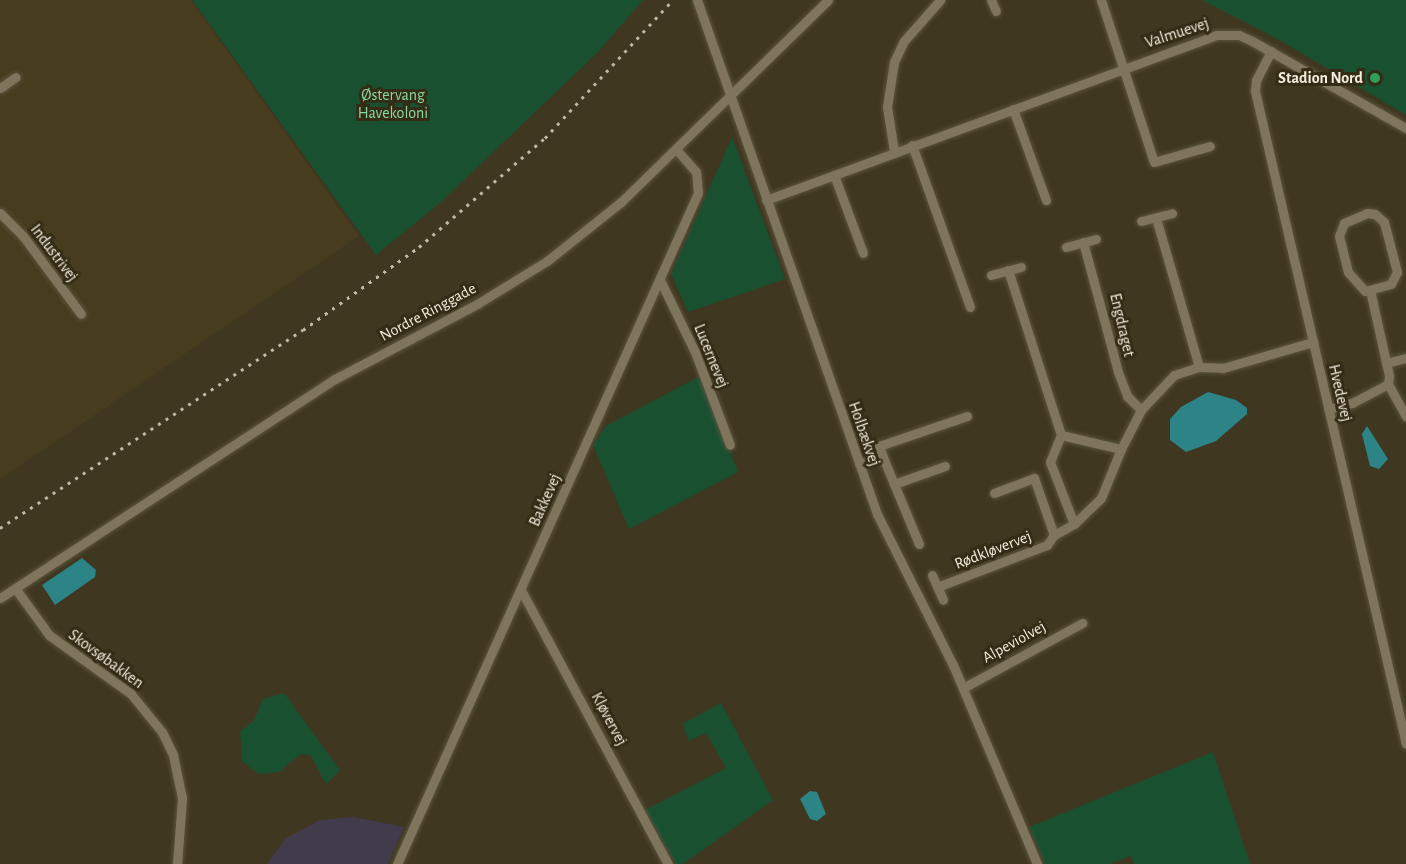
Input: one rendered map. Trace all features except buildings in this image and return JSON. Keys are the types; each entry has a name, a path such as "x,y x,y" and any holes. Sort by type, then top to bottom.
{"street":[{"name":"Nordre Ringgade","path":"0,598 334,379 477,304 539,266 598,222 677,150 828,0"},
{"path":"894,151 887,107 894,62 904,41 940,0"},
{"path":"991,0 996,11"},
{"path":"1101,0 1126,66 1150,163 1210,146"},
{"name":"Holbækvej","path":"697,1 859,465 888,541 963,688 1037,864"},
{"name":"Valmuevej","path":"766,200 894,151 1216,35 1239,35 1406,128"},
{"name":"Hvedevej","path":"1270,51 1256,80 1255,91 1406,744"},
{"path":"0,88 16,76"},
{"path":"1013,109 1046,200"},
{"path":"912,145 970,307"},
{"name":"Bakkevej","path":"397,864 698,193 696,172 677,150"},
{"path":"834,175 863,253"},
{"name":"Industrivej","path":"0,213 23,236 81,314"},
{"path":"1141,222 1172,213"},
{"path":"1372,213 1384,222 1397,272 1391,284 1370,290 1361,290 1352,280 1339,236 1340,228 1348,220 1372,213"},
{"path":"1156,218 1199,367"},
{"path":"1066,247 1096,239"},
{"name":"Engdraget","path":"1083,242 1118,372 1127,396 1141,410"},
{"path":"991,275 1021,267"},
{"path":"1008,270 1061,435 1050,462 1074,524"},
{"name":"Lucernevej","path":"660,280 694,352 730,445"},
{"path":"1370,290 1386,363 1388,384 1406,416"},
{"path":"994,493 1034,478 1054,535 1074,524 1101,498 1141,410 1166,380 1199,367 1223,368 1313,342"},
{"path":"1386,363 1406,358"},
{"path":"1328,409 1352,403 1388,384"},
{"path":"919,544 879,446 967,416"},
{"path":"1061,435 1121,450"},
{"path":"859,465 883,457"},
{"path":"894,484 945,466"},
{"name":"Rødkløvervej","path":"937,587 1047,545 1054,535"},
{"path":"932,575 943,600"},
{"name":"Skovsøbakken","path":"15,588 49,635 68,652 131,694 162,732 173,755 182,798 177,864"},
{"name":"Kløvervej","path":"521,590 668,864"},
{"name":"Alpeviolvej","path":"963,688 1082,623"}],"shaded area":[{"path":"0,0 191,0 359,236 0,479"},
{"path":"353,817 404,827 388,864 267,864 285,839 320,820"}],"green space":[{"name":"Østervang Havekoloni","path":"192,0 643,0 597,53 441,202 376,255"},
{"name":"Stadion Nord","path":"1202,0 1406,0 1406,115 1281,41"},
{"path":"732,137 785,279 688,312 671,274"},
{"path":"700,376 738,472 629,529 593,445 606,426"},
{"path":"284,693 340,770 326,784 310,755 301,754 279,772 259,774 242,761 240,732 254,720 263,699"},
{"path":"721,703 773,800 683,864 676,864 645,810 726,768 706,733 689,741 682,724"},
{"path":"1213,752 1250,864 1134,864 1131,856 1109,864 1045,864 1029,827"}],"water":[{"path":"1208,392 1236,400 1247,408 1247,414 1216,441 1186,452 1170,440 1170,419 1181,407"},
{"path":"1367,426 1388,459 1379,469 1370,466 1362,434"},
{"path":"82,558 96,570 95,577 55,605 42,585"},
{"path":"810,791 817,792 826,814 817,821 810,819 800,799"}],"railway":[{"path":"0,528 303,330 419,247 545,138 673,0"}],"place":[{"name":"Stadion Nord","path":"1375,78"}]}
